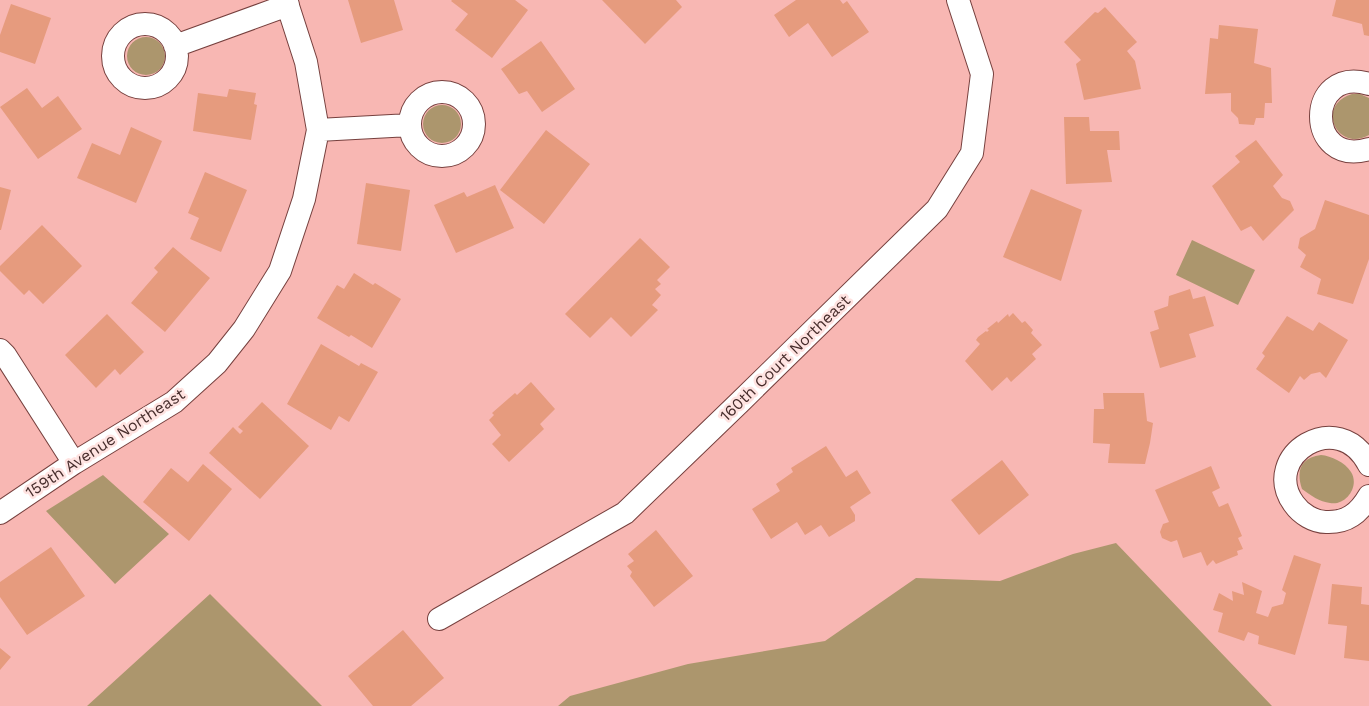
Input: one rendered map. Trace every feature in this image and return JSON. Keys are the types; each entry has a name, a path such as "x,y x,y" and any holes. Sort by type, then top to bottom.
{"street":[{"name":"160th Court Northeast","path":"439,618 625,513 937,209 972,153 982,74 958,0"},
{"path":"176,46 287,3 306,62 318,130 410,125"},
{"path":"1369,84 1357,81 1346,82 1336,87 1324,99 1319,115 1321,128 1336,147 1347,152 1369,150"},
{"name":"159th Avenue Northeast","path":"0,513 74,463 174,402 217,363 244,329 280,271 304,199 318,130"},
{"path":"0,350 74,463"},
{"path":"1366,449 1342,439 1328,437 1314,440 1302,447 1292,457 1287,470 1286,485 1290,498 1298,510 1310,518 1324,522 1338,522 1351,517 1362,508 1369,496"}],"shaded area":[{"path":"146,37 153,38 159,43 164,49 164,63 159,69 153,74 146,75 139,74 133,69 128,63 127,56 128,49 133,43 139,38"},
{"path":"1352,94 1360,94 1369,98 1369,135 1358,139 1348,138 1340,133 1333,117 1335,108 1341,100"},
{"path":"442,105 449,106 455,111 460,117 460,131 455,137 449,142 442,143 435,142 429,137 424,131 423,124 424,117 429,111 435,106"},
{"path":"1192,240 1255,270 1238,305 1176,275"},
{"path":"1321,455 1338,460 1345,465 1353,477 1353,489 1350,494 1336,503 1323,501 1302,489 1299,477 1301,466 1308,459"},
{"path":"103,475 169,534 115,584 46,511"},
{"path":"1116,543 1272,706 558,706 570,696 688,664 825,641 916,578 1000,581 1073,554"},
{"path":"210,594 322,706 87,706"}],"building":[{"path":"348,0 394,0 403,30 361,43"},
{"path":"452,0 515,0 528,10 492,58 455,30 468,14"},
{"path":"602,0 676,0 682,7 645,44"},
{"path":"796,0 840,0 843,4 847,1 869,32 832,57 808,23 789,37 774,15"},
{"path":"1336,0 1369,0 1369,36 1364,35 1362,24 1332,16"},
{"path":"11,4 51,18 35,64 0,52 0,35"},
{"path":"1105,7 1137,42 1127,51 1135,61 1141,89 1084,100 1076,64 1081,60 1064,42 1095,12 1098,13"},
{"path":"1219,25 1258,29 1254,63 1271,68 1272,103 1265,103 1264,118 1256,118 1254,125 1239,124 1238,118 1231,111 1231,93 1205,94 1210,38 1218,39"},
{"path":"541,41 575,89 542,112 527,91 519,94 501,69"},
{"path":"27,88 42,108 58,96 82,129 38,159 0,107"},
{"path":"229,89 256,93 254,104 257,105 251,140 193,131 198,93 227,97"},
{"path":"1064,117 1089,117 1090,131 1119,131 1120,150 1107,150 1112,182 1066,184"},
{"path":"131,127 162,141 136,203 77,178 92,143 120,155"},
{"path":"546,130 590,164 544,224 500,190"},
{"path":"1256,140 1283,175 1273,186 1282,198 1290,201 1294,210 1263,241 1251,226 1241,231 1212,186 1240,162 1235,156"},
{"path":"205,172 247,190 221,252 190,239 199,218 188,213"},
{"path":"366,183 410,190 401,251 357,244"},
{"path":"495,185 514,228 456,253 434,205 464,192 467,197"},
{"path":"0,187 11,190 1,230 0,230"},
{"path":"1031,189 1082,210 1061,281 1003,257"},
{"path":"1325,200 1369,215 1369,259 1353,304 1317,294 1321,279 1300,267 1306,255 1298,248 1300,238 1315,229"},
{"path":"42,225 82,266 43,304 29,290 24,295 0,271 0,266"},
{"path":"640,238 670,267 657,280 661,284 655,289 661,295 652,305 658,310 631,337 611,317 590,338 565,314"},
{"path":"173,247 210,278 165,332 131,303 158,272 154,268"},
{"path":"354,273 401,299 372,348 317,318 337,285 344,289"},
{"path":"1190,289 1193,299 1205,296 1214,326 1189,334 1196,357 1160,368 1150,332 1159,329 1154,311 1168,306 1169,296"},
{"path":"1013,313 1022,323 1025,321 1033,330 1031,333 1042,345 1032,354 1036,359 1011,382 1007,377 992,391 965,361 980,344 976,340 978,337 987,332 989,330 987,329 997,321 998,323 1008,314 1009,317"},
{"path":"107,314 144,352 120,375 115,369 96,388 65,355"},
{"path":"1287,316 1313,331 1319,322 1348,340 1326,378 1320,372 1311,374 1304,380 1300,376 1289,393 1256,369 1265,356 1262,353"},
{"path":"321,344 359,366 361,363 378,372 349,422 339,416 331,430 287,404"},
{"path":"531,382 555,409 540,424 544,429 509,462 492,444 501,435 489,420 494,415 492,413"},
{"path":"1103,393 1144,393 1147,421 1153,423 1145,464 1108,463 1110,444 1093,443 1094,409 1104,409"},
{"path":"262,402 309,446 260,499 209,453 233,427 240,434 243,431 238,427"},
{"path":"826,446 846,477 857,470 871,493 850,507 855,515 855,521 829,537 821,525 805,535 797,522 771,539 752,509 780,491 776,484 793,472 791,468"},
{"path":"1002,460 1029,495 979,535 951,500"},
{"path":"203,464 232,489 189,541 143,502 171,468 188,482"},
{"path":"1211,466 1220,488 1212,492 1219,507 1228,503 1242,536 1238,538 1243,549 1237,551 1238,555 1216,564 1213,560 1207,566 1201,552 1183,558 1177,540 1171,542 1162,538 1160,532 1163,524 1169,522 1155,490"},
{"path":"656,530 693,576 654,607 630,576 632,572 627,566 634,561 628,554"},
{"path":"51,547 85,596 27,635 0,597 0,582"},
{"path":"1294,555 1321,564 1295,655 1258,644 1259,636 1248,632 1244,641 1218,632 1223,613 1213,610 1219,593 1233,601 1232,591 1244,595 1242,582 1262,591 1256,613 1268,617 1272,607 1283,604 1286,593 1282,590"},
{"path":"1332,584 1362,587 1361,604 1369,605 1369,661 1344,658 1347,626 1328,624"},
{"path":"403,630 444,678 411,706 373,706 348,676"},
{"path":"0,648 11,657 0,670"}]}
